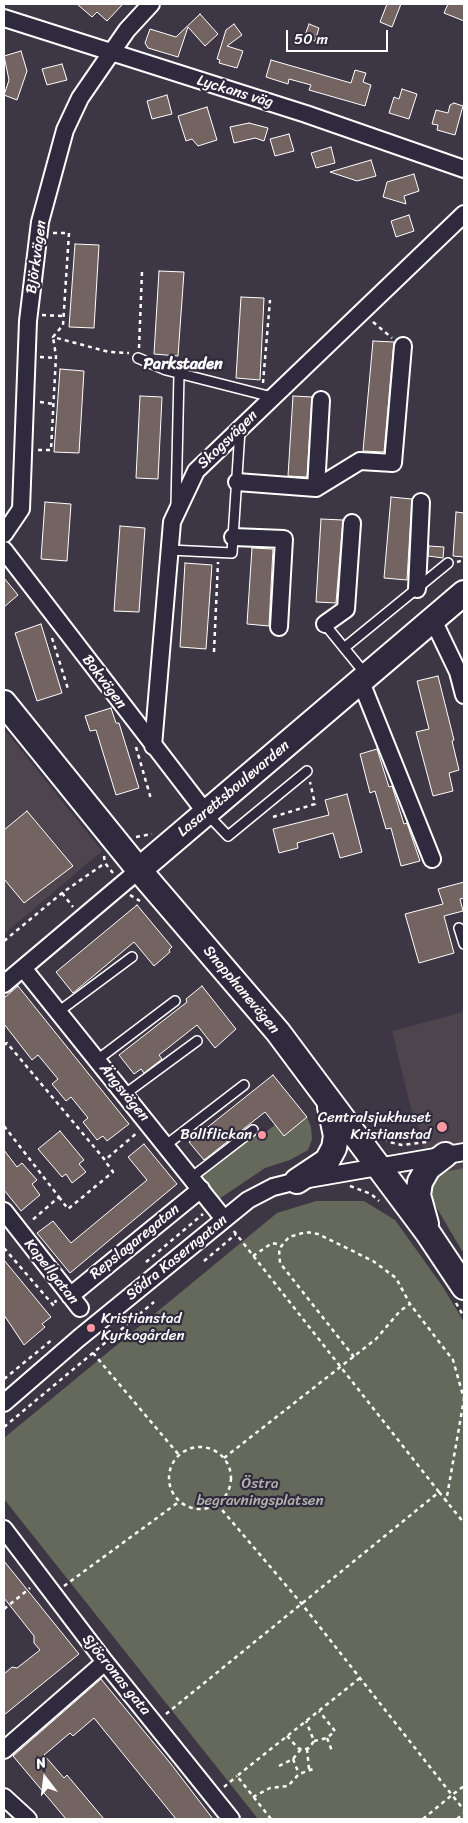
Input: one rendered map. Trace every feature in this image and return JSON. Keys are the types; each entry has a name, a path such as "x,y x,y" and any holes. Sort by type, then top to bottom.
{"main road":[{"name":"Lasarettsboulevarden","path":"139,870 464,593"},
{"name":"Snapphanevägen","path":"4,703 139,870 278,1032 358,1142 428,1233 464,1287"},
{"path":"297,1181 327,1161 334,1148 336,1136 328,1101"},
{"path":"428,1233 418,1195 420,1182 428,1168 446,1150"}],"street":[{"name":"Björkvägen","path":"4,534 21,509 28,315 39,232 65,130 80,98 111,52 127,30 151,4"},
{"name":"Lyckans väg","path":"4,18 306,114 464,170"},
{"name":"Skogsvägen","path":"153,746 172,522 196,471 240,428 267,396 362,312 464,214"},
{"path":"236,482 316,488 360,461 393,463 403,346"},
{"path":"316,488 322,400"},
{"path":"417,589 420,502"},
{"path":"323,622 346,609 352,523"},
{"path":"233,537 284,539 279,627"},
{"name":"Bokvägen","path":"4,550 206,813"},
{"path":"433,620 458,672 464,695"},
{"path":"364,679 432,859"},
{"name":"Lasarettsboulevarden","path":"4,984 139,870"},
{"name":"Ängsvägen","path":"23,968 224,1219"},
{"name":"Södra Kaserngatan","path":"4,1403 248,1200 273,1187 446,1150"},
{"name":"Repslagaregatan","path":"71,1297 196,1183"},
{"name":"Kapellgatan","path":"4,1211 71,1297"},
{"name":"Sjöcronas gata","path":"4,1529 105,1662 231,1819"},
{"path":"4,1750 105,1662"},
{"path":"4,1797 28,1819"}],"lane":[{"path":"138,358 179,374 267,396"},
{"path":"175,514 179,374"},
{"path":"170,550 232,553 240,428"},
{"path":"344,648 448,563"},
{"path":"323,622 344,648 364,679"},
{"path":"206,813 228,836 307,771"},
{"path":"459,928 464,944"},
{"path":"58,1012 132,958"},
{"path":"97,1060 174,1001"},
{"path":"125,1094 196,1041"},
{"path":"166,1145 244,1085"},
{"path":"196,1183 253,1130"}],"path":[{"path":"39,232 69,233 63,326 53,337"},
{"path":"53,337 108,352 138,354 142,272"},
{"path":"267,396 270,300"},
{"path":"362,312 403,346"},
{"path":"28,315 63,316"},
{"path":"51,450 56,356 53,337"},
{"path":"214,652 218,552"},
{"path":"51,634 68,689"},
{"path":"136,749 151,799"},
{"path":"273,817 315,804 307,771"},
{"path":"4,942 62,893 90,875 123,848"},
{"path":"4,1045 7,1043 105,1160 112,1172 68,1209 4,1126"},
{"path":"105,1160 148,1123"},
{"path":"358,1142 376,1131 389,1142 446,1150"},
{"path":"19,1231 59,1197"},
{"path":"224,1219 464,1523"},
{"path":"204,1262 236,1234"},
{"path":"354,1357 280,1263 278,1254 281,1244 289,1237 296,1234 318,1234 373,1261 396,1278 410,1304 453,1360 464,1399 446,1502"},
{"path":"253,1256 272,1243 281,1244"},
{"path":"4,1248 54,1306 71,1297"},
{"path":"4,1427 154,1302"},
{"path":"224,1458 376,1339 400,1311 410,1304"},
{"path":"93,1352 179,1455"},
{"path":"197,1447 217,1451 224,1458 230,1467 230,1488 216,1504 198,1508 180,1501 172,1491 169,1478 172,1466 179,1455 197,1447"},
{"path":"155,1723 438,1492"},
{"path":"53,1595 180,1501"},
{"path":"216,1504 301,1603 452,1795 464,1812 456,1819"},
{"path":"4,1609 41,1579"},
{"path":"271,1819 237,1776 360,1678"},
{"path":"309,1769 307,1749 314,1741 327,1738 335,1731 319,1711"},
{"path":"306,1721 314,1741"},
{"path":"287,1736 301,1749 307,1749"},
{"path":"327,1738 332,1752"},
{"path":"279,1766 293,1759 301,1749"},
{"path":"293,1759 299,1774"},
{"path":"253,1797 270,1788 288,1786 299,1774 316,1768"},
{"path":"423,1819 464,1786"}],"shaded area":[{"path":"4,729 102,851 4,934"},
{"name":"Centralsjukhuset Kristianstad","path":"464,1012 464,1249 432,1194 418,1122 414,1121 392,1031"}],"green space":[{"path":"307,1117 311,1127 312,1139 308,1150 290,1160 265,1168 219,1199 199,1173 253,1130 259,1137 275,1125 284,1135"},
{"path":"464,1168 464,1250 462,1251 428,1193 435,1179 445,1172"},
{"name":"Östra begravningsplatsen","path":"316,1201 364,1201 395,1220 443,1287 464,1322 464,1819 258,1819 4,1499 4,1438 277,1213"}],"building":[{"path":"77,4 123,4 107,21 97,12 92,17"},
{"path":"387,4 401,4 392,27 380,22"},
{"path":"448,4 464,4 464,21 444,13"},
{"path":"200,14 218,34 205,46 188,27 178,57 148,48 145,43 150,29 176,37"},
{"path":"234,24 242,35 227,46 243,51 237,68 219,63 220,60 217,59 226,30"},
{"path":"309,24 319,28 315,41 304,38"},
{"path":"21,51 27,71 17,100 4,95 9,80 4,56"},
{"path":"271,60 351,83 355,70 366,73 363,82 371,85 365,106 309,90 311,85 289,79 288,84 266,77"},
{"path":"62,64 67,80 47,85 42,69"},
{"path":"402,89 417,94 409,119 389,113 394,97 399,99"},
{"path":"167,95 172,114 152,119 147,101"},
{"path":"454,103 463,106 455,135 437,130 438,125 432,124 436,110 448,113 450,105"},
{"path":"207,107 217,140 198,146 192,139 186,141 178,116"},
{"path":"249,123 268,128 264,141 255,138 234,143 230,127"},
{"path":"289,134 294,151 275,156 270,139"},
{"path":"331,147 335,163 316,168 311,153"},
{"path":"371,160 376,176 357,181 330,172"},
{"path":"414,174 419,191 404,196 406,204 383,197 387,182"},
{"path":"409,215 414,231 396,237 391,221"},
{"path":"75,244 99,245 94,328 69,327"},
{"path":"159,271 184,272 178,356 154,354"},
{"path":"241,297 264,298 260,380 236,378"},
{"path":"373,341 394,342 384,452 363,451"},
{"path":"60,369 84,371 79,453 54,452"},
{"path":"140,396 162,397 158,479 136,478"},
{"path":"293,396 312,397 307,477 288,476"},
{"path":"391,497 412,499 407,580 384,578"},
{"path":"45,502 71,504 67,561 41,559"},
{"path":"456,512 464,513 464,557 453,556"},
{"path":"321,519 343,520 336,603 316,602"},
{"path":"120,526 145,528 139,612 114,611"},
{"path":"429,546 444,547 443,558 428,556"},
{"path":"252,548 273,549 269,626 247,624"},
{"path":"185,563 212,565 206,649 180,647"},
{"path":"4,578 18,595 4,607"},
{"path":"41,624 62,693 37,701 15,633"},
{"path":"438,676 454,740 452,741 459,770 449,773 453,791 433,796 416,732 429,729 417,681"},
{"path":"111,708 116,723 119,723 139,788 116,795 96,730 90,731 85,716"},
{"path":"377,749 389,787 392,786 404,824 407,823 420,861 401,866 391,828 386,829 375,791 370,793 360,754"},
{"path":"347,794 362,852 340,858 333,833 297,843 298,848 279,853 273,829 329,815 325,800"},
{"path":"27,811 73,866 24,903 4,879 4,830"},
{"path":"464,882 464,898 460,899 463,911 444,916 454,953 419,963 405,914 443,904 438,889"},
{"path":"137,905 172,947 169,950 170,952 154,966 134,942 73,993 56,972"},
{"path":"18,986 129,1124 107,1141 103,1136 97,1140 83,1122 88,1118 71,1097 66,1101 52,1084 58,1079 38,1055 32,1060 4,1024 4,998"},
{"path":"202,986 236,1029 215,1048 197,1025 159,1055 162,1059 144,1073 141,1069 134,1074 119,1055 187,1002 186,999"},
{"path":"273,1075 307,1117 284,1136 265,1112 204,1160 189,1142"},
{"path":"60,1131 84,1160 79,1164 86,1172 72,1183 66,1174 62,1177 38,1149"},
{"path":"144,1144 177,1184 70,1273 37,1233 53,1221 71,1243 147,1180 128,1157"},
{"path":"4,1150 17,1167 22,1163 37,1180 32,1184 40,1195 21,1211 4,1190"},
{"path":"4,1260 51,1317 42,1324 45,1327 24,1345 4,1315"},
{"path":"4,1561 79,1654 4,1715 4,1674 12,1667 17,1668 40,1650 34,1643 34,1636 4,1598"},
{"path":"101,1679 171,1764 213,1819 176,1819 94,1718 73,1736 70,1733 44,1755 64,1778 67,1775 104,1819 66,1819 13,1756"}],"place":[{"name":"Centralsjukhuset Kristianstad","path":"442,1127"},
{"name":"Bollflickan","path":"262,1135"},
{"name":"Kristianstad Kyrkogården","path":"91,1328"}],"district":[{"name":"Parkstaden","path":"183,365"}]}
